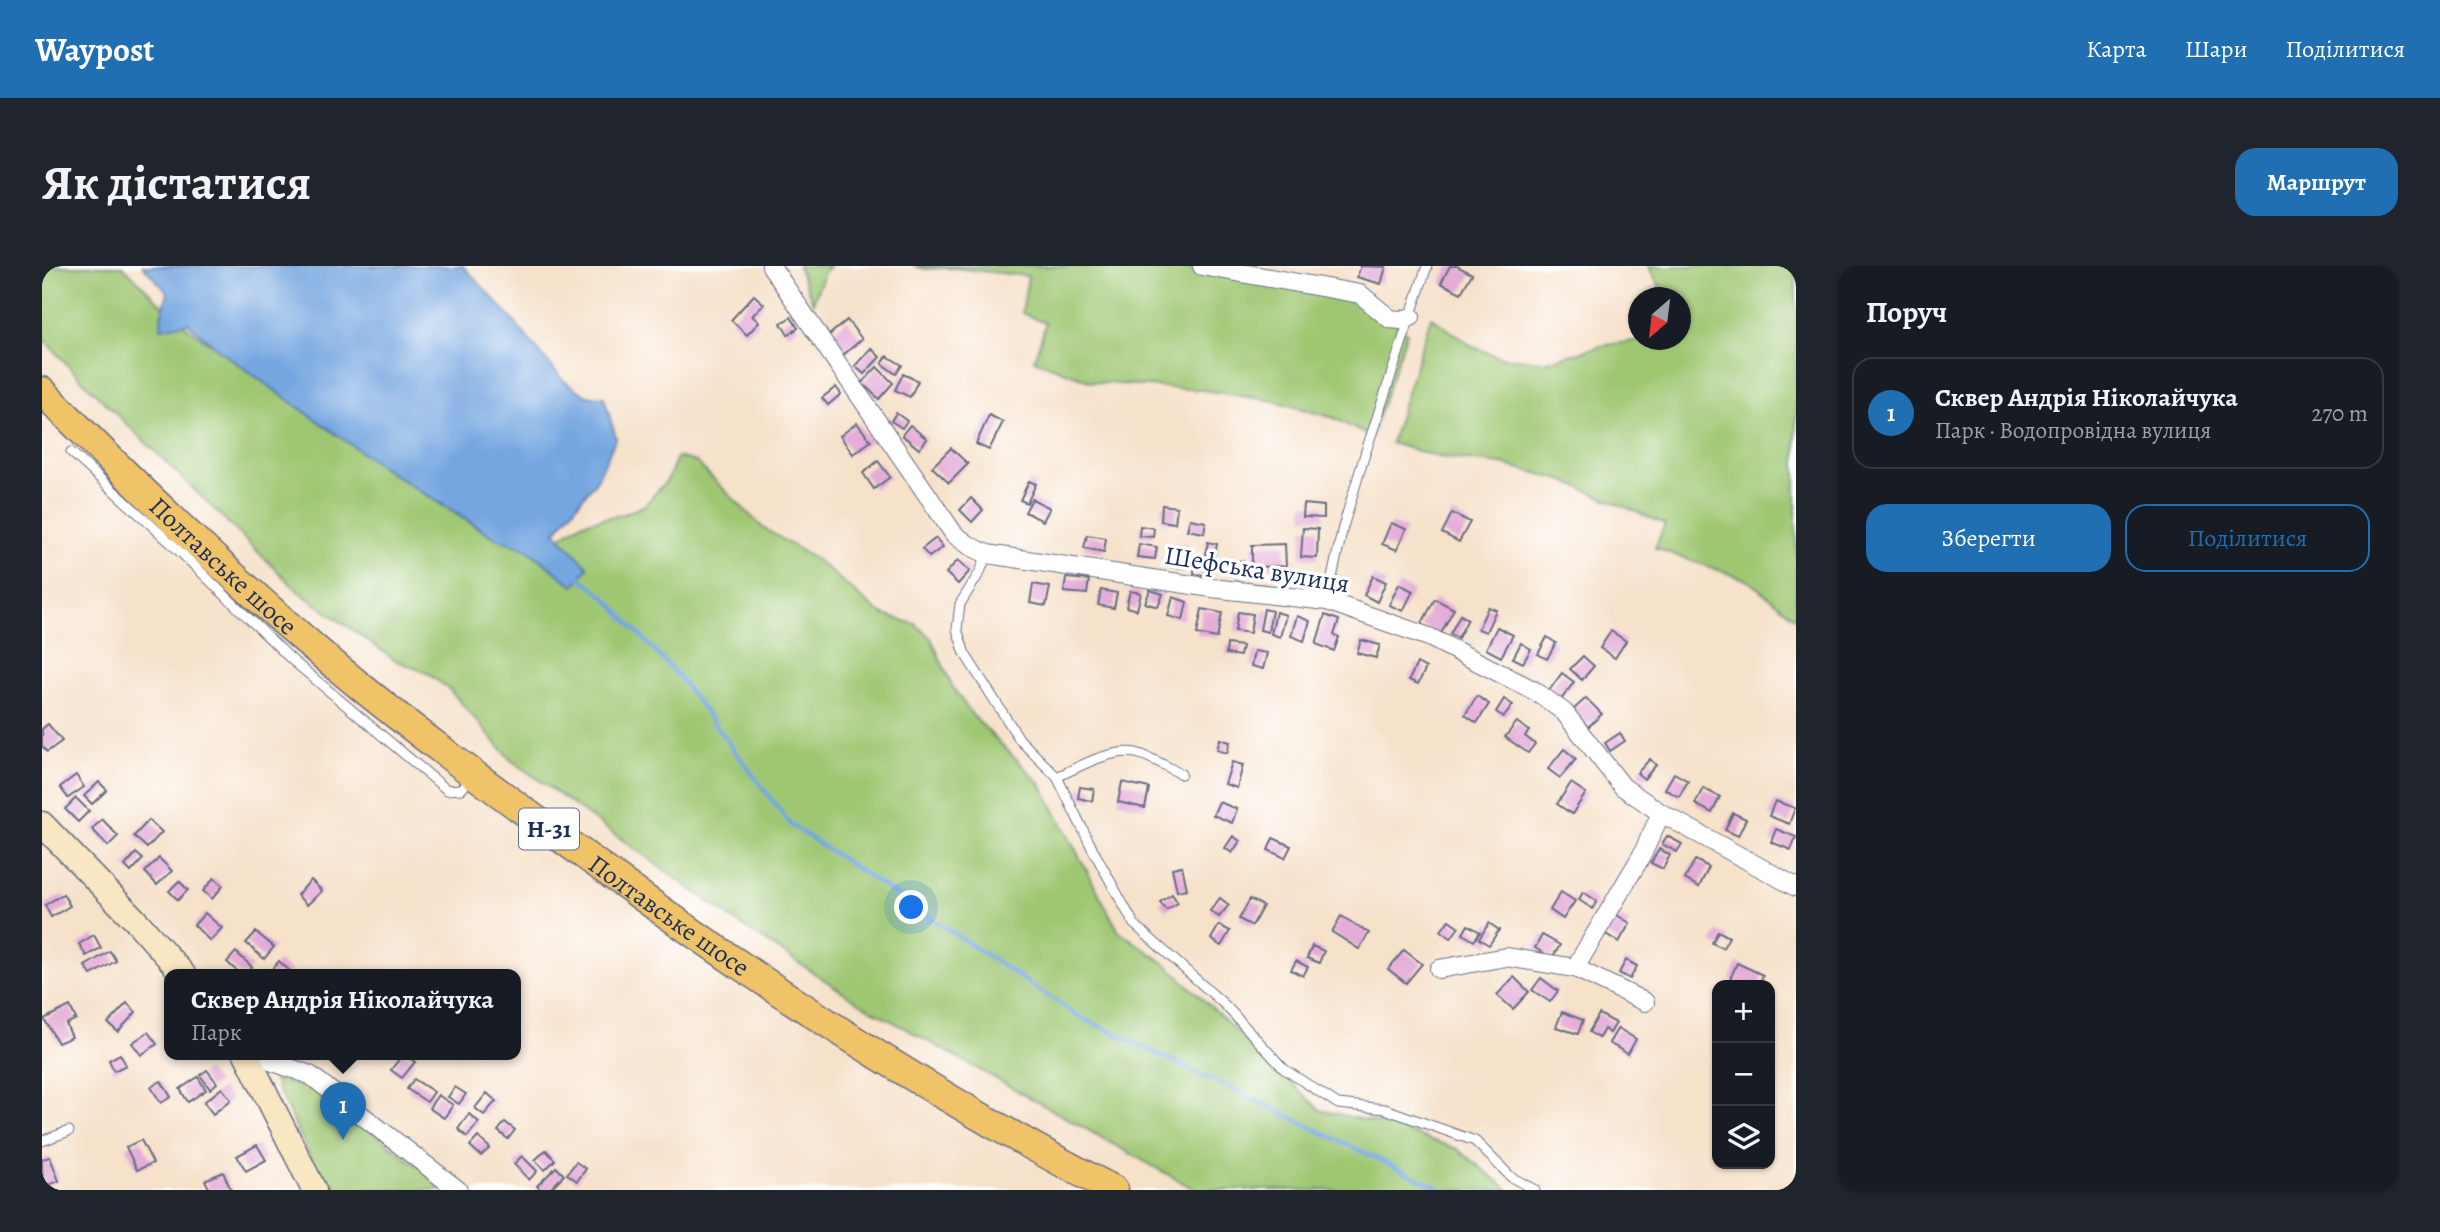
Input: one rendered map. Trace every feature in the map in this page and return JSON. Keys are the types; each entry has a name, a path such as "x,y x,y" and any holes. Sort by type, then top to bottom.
{"main road":[{"name":"Полтавське шосе","path":"42,391 254,594 324,656 473,774 657,908 866,1049 1023,1143 1114,1190"}],"street":[{"name":"Шефська вулиця","path":"771,266 954,534 970,546 987,554 1213,588 1327,601 1429,637 1535,691 1563,712 1623,787 1661,813 1796,887"},
{"path":"1202,266 1360,294 1390,319 1410,317"},
{"path":"1574,968 1642,855 1661,813"},
{"path":"42,824 179,969"},
{"path":"1438,969 1506,957 1574,968 1645,1002"},
{"path":"251,1060 314,1190"},
{"path":"266,1060 310,1075 458,1190"}],"lane":[{"path":"1327,601 1350,502 1427,266"},
{"path":"71,452 173,545 292,660 447,790 462,789 473,774"},
{"path":"987,554 980,572 960,604 957,629 965,654 1020,740 1057,777 1134,924 1226,1005 1284,1069 1338,1104 1385,1109 1475,1141 1511,1177 1535,1190"},
{"path":"1057,777 1088,762 1133,752 1181,774"},
{"path":"42,1141 69,1131"}],"green space":[{"path":"42,266 123,266 177,320 385,469 483,531 530,551 552,543 582,523 624,514 645,505 668,479 677,457 696,462 762,527 818,561 876,610 915,624 931,638 953,688 973,716 1041,784 1118,930 1168,966 1320,1110 1387,1125 1457,1149 1509,1190 1196,1190 861,1004 744,927 511,760 449,689 427,673 395,660 299,592 42,338"},
{"path":"798,266 829,266 813,303"},
{"path":"914,266 1177,266 1362,298 1407,332 1371,437 1334,418 1274,401 1202,390 1092,382 1034,360 1046,323 1022,313 1028,276"},
{"path":"1648,266 1796,266 1796,618 1747,580 1655,548 1665,524 1562,480 1502,464 1438,457 1391,443 1431,317 1473,347 1500,357 1545,362 1601,346 1628,342 1628,350 1691,350 1691,287 1660,287"},
{"path":"273,1079 319,1090 448,1190 326,1190"}],"water":[{"path":"143,266 463,266 563,380 587,396 604,397 616,438 597,480 555,532 588,567 574,586 525,548 496,538 385,469 220,351 188,323 161,328 161,316 168,293"}],"building":[{"path":"1361,266 1386,267 1381,284 1357,277"},
{"path":"1450,266 1457,266 1472,274 1461,293 1441,283"},
{"path":"754,295 764,304 752,316 759,322 747,335 731,320"},
{"path":"791,317 798,328 788,335 781,323"},
{"path":"847,320 862,339 843,355 828,336"},
{"path":"871,348 880,357 864,374 855,366"},
{"path":"887,356 902,365 896,374 882,364"},
{"path":"877,367 893,383 879,399 862,383"},
{"path":"903,374 918,381 910,397 895,390"},
{"path":"836,387 841,394 828,405 822,398"},
{"path":"896,413 907,421 902,428 891,421"},
{"path":"989,415 1003,422 989,450 976,444"},
{"path":"857,423 871,441 853,454 840,436"},
{"path":"910,425 927,439 919,449 902,435"},
{"path":"951,448 968,464 949,483 932,467"},
{"path":"878,461 890,477 874,489 863,473"},
{"path":"1029,481 1036,484 1027,503 1020,500"},
{"path":"971,498 983,510 972,522 960,510"},
{"path":"1032,499 1050,508 1043,521 1025,512"},
{"path":"1304,504 1324,506 1324,518 1303,517"},
{"path":"1162,505 1177,507 1175,523 1161,521"},
{"path":"1452,513 1470,522 1459,542 1442,533"},
{"path":"1190,519 1206,522 1204,533 1187,530"},
{"path":"1391,523 1406,529 1397,550 1382,544"},
{"path":"1140,526 1154,528 1153,537 1139,536"},
{"path":"1303,528 1318,529 1317,558 1301,557"},
{"path":"1087,535 1106,538 1104,552 1084,548"},
{"path":"936,538 943,547 929,557 922,549"},
{"path":"1208,542 1217,544 1214,558 1205,556"},
{"path":"1139,544 1157,547 1155,559 1137,557"},
{"path":"1285,544 1286,566 1252,567 1252,545"},
{"path":"1172,545 1187,546 1187,568 1172,567"},
{"path":"1222,559 1243,561 1242,574 1221,572"},
{"path":"958,560 970,571 958,584 946,573"},
{"path":"1195,560 1206,561 1205,575 1194,574"},
{"path":"1373,576 1386,582 1377,602 1364,595"},
{"path":"1066,578 1089,580 1087,594 1064,592"},
{"path":"1033,584 1050,587 1046,606 1030,603"},
{"path":"1399,584 1413,591 1403,611 1389,605"},
{"path":"1101,590 1117,593 1114,608 1098,605"},
{"path":"1150,590 1163,594 1158,607 1145,603"},
{"path":"1130,591 1141,593 1137,610 1126,607"},
{"path":"1173,597 1187,602 1183,620 1168,616"},
{"path":"1435,599 1454,609 1440,635 1421,625"},
{"path":"1488,607 1496,610 1486,632 1478,629"},
{"path":"1202,609 1222,613 1217,638 1197,634"},
{"path":"1264,609 1272,611 1268,632 1260,630"},
{"path":"1238,612 1253,614 1250,633 1235,631"},
{"path":"1276,612 1286,615 1280,637 1271,634"},
{"path":"1325,615 1339,620 1334,635 1339,637 1334,651 1316,644"},
{"path":"1460,615 1468,619 1458,638 1450,634"},
{"path":"1297,616 1310,621 1304,641 1291,636"},
{"path":"1497,627 1513,635 1501,657 1486,649"},
{"path":"1611,631 1626,641 1615,658 1600,648"},
{"path":"1547,637 1556,643 1547,659 1538,654"},
{"path":"1361,640 1380,645 1376,658 1357,653"},
{"path":"1521,643 1531,649 1523,663 1513,658"},
{"path":"1227,644 1242,646 1240,656 1226,654"},
{"path":"1254,651 1267,653 1263,669 1251,666"},
{"path":"1583,656 1594,666 1582,680 1570,669"},
{"path":"1417,663 1426,668 1418,684 1409,680"},
{"path":"1562,673 1574,682 1560,701 1548,692"},
{"path":"1477,696 1489,704 1477,723 1465,715"},
{"path":"1586,698 1602,714 1588,727 1572,711"},
{"path":"1504,699 1513,705 1504,717 1496,712"},
{"path":"1517,722 1529,731 1525,736 1535,744 1528,753 1505,737"},
{"path":"48,724 62,741 47,752 42,746 42,729"},
{"path":"1620,733 1625,741 1610,751 1605,743"},
{"path":"1220,739 1230,742 1227,753 1217,750"},
{"path":"1564,749 1576,759 1560,778 1548,769"},
{"path":"1650,759 1656,765 1644,779 1637,773"},
{"path":"1232,762 1243,765 1237,788 1225,784"},
{"path":"1674,773 1688,781 1679,797 1665,789"},
{"path":"76,775 84,787 68,798 60,787"},
{"path":"99,782 107,790 92,804 84,796"},
{"path":"1122,782 1149,788 1145,808 1118,802"},
{"path":"1571,783 1586,793 1572,814 1557,804"},
{"path":"1080,787 1094,789 1092,801 1078,798"},
{"path":"1703,788 1720,797 1712,813 1695,804"},
{"path":"76,798 89,811 78,822 65,809"},
{"path":"1775,801 1795,808 1789,824 1769,816"},
{"path":"1219,802 1237,809 1232,823 1213,815"},
{"path":"1733,813 1746,819 1738,836 1725,830"},
{"path":"102,819 118,836 108,846 92,829"},
{"path":"149,820 162,832 147,848 134,836"},
{"path":"1776,829 1796,837 1791,850 1771,842"},
{"path":"1233,836 1240,841 1232,853 1225,848"},
{"path":"1667,836 1682,844 1677,852 1662,844"},
{"path":"1273,838 1291,846 1285,858 1268,850"},
{"path":"1659,849 1670,855 1663,869 1651,863"},
{"path":"136,853 143,859 131,872 125,866"},
{"path":"159,858 172,871 157,885 145,872"},
{"path":"1695,860 1709,867 1699,887 1685,879"},
{"path":"1182,866 1187,889 1177,891 1172,868"},
{"path":"214,878 223,886 212,899 203,891"},
{"path":"311,880 322,891 307,905 297,895"},
{"path":"179,881 188,890 178,900 169,891"},
{"path":"1561,892 1575,901 1563,919 1550,910"},
{"path":"1583,892 1597,901 1593,909 1579,900"},
{"path":"63,894 70,906 51,917 45,905"},
{"path":"1172,894 1178,903 1166,910 1160,902"},
{"path":"1220,898 1229,905 1219,917 1210,911"},
{"path":"1250,899 1263,906 1252,926 1239,919"},
{"path":"205,913 222,928 210,941 194,925"},
{"path":"1615,914 1630,923 1619,942 1604,933"},
{"path":"1341,916 1369,933 1359,949 1332,932"},
{"path":"1449,920 1459,927 1451,938 1441,931"},
{"path":"1489,923 1499,930 1489,945 1479,939"},
{"path":"1219,925 1230,931 1221,946 1211,939"},
{"path":"1468,925 1480,932 1474,941 1463,934"},
{"path":"1718,931 1729,937 1723,948 1712,943"},
{"path":"256,932 274,947 264,959 246,943"},
{"path":"94,935 101,948 86,956 79,944"},
{"path":"1542,935 1560,945 1552,958 1535,948"},
{"path":"1312,946 1324,951 1319,963 1307,958"},
{"path":"1404,950 1422,964 1406,983 1388,969"},
{"path":"110,951 116,961 91,975 85,966"},
{"path":"236,952 252,967 235,969 227,962"},
{"path":"1626,960 1637,966 1630,979 1619,973"},
{"path":"279,961 288,969 272,969"},
{"path":"1296,961 1308,967 1303,976 1291,970"},
{"path":"1737,963 1763,975 1761,980 1730,979"},
{"path":"1514,977 1529,992 1513,1009 1497,995"},
{"path":"1541,978 1558,991 1550,1002 1532,990"},
{"path":"127,1003 136,1012 118,1032 108,1023"},
{"path":"70,1006 76,1019 66,1024 72,1037 58,1043 44,1019"},
{"path":"1562,1012 1583,1020 1578,1034 1556,1027"},
{"path":"1599,1014 1616,1023 1610,1033 1604,1029 1599,1038 1589,1032"},
{"path":"1618,1028 1636,1039 1628,1054 1609,1043"},
{"path":"148,1032 157,1044 141,1055 132,1043"},
{"path":"120,1054 126,1065 114,1071 109,1060"},
{"path":"398,1060 415,1062 402,1078 391,1070"},
{"path":"207,1070 217,1083 210,1089 200,1075"},
{"path":"198,1077 206,1090 188,1102 180,1089"},
{"path":"414,1079 434,1092 427,1102 407,1089"},
{"path":"161,1081 171,1097 161,1103 151,1087"},
{"path":"455,1087 466,1094 459,1104 448,1097"},
{"path":"222,1088 231,1100 213,1114 204,1102"},
{"path":"487,1093 496,1101 484,1115 475,1108"},
{"path":"438,1095 453,1105 444,1118 429,1108"},
{"path":"469,1114 479,1122 467,1137 458,1129"},
{"path":"505,1122 515,1130 508,1139 498,1131"},
{"path":"478,1137 490,1148 481,1156 470,1146"},
{"path":"141,1140 153,1163 137,1170 126,1147"},
{"path":"257,1145 266,1160 246,1171 237,1156"},
{"path":"546,1150 555,1160 545,1170 535,1160"},
{"path":"522,1156 537,1171 529,1180 514,1164"},
{"path":"50,1157 59,1181 43,1187 42,1159"},
{"path":"576,1162 586,1169 577,1181 567,1174"},
{"path":"556,1167 564,1175 549,1190 541,1190 537,1186"},
{"path":"223,1172 231,1190 210,1190 205,1180"}],"waterway":[{"path":"576,574 605,597 678,676 791,825 1078,1016 1443,1190"}],"place":[{"name":"Сквер Андрія Ніколайчука","path":"343,1140"}]}
